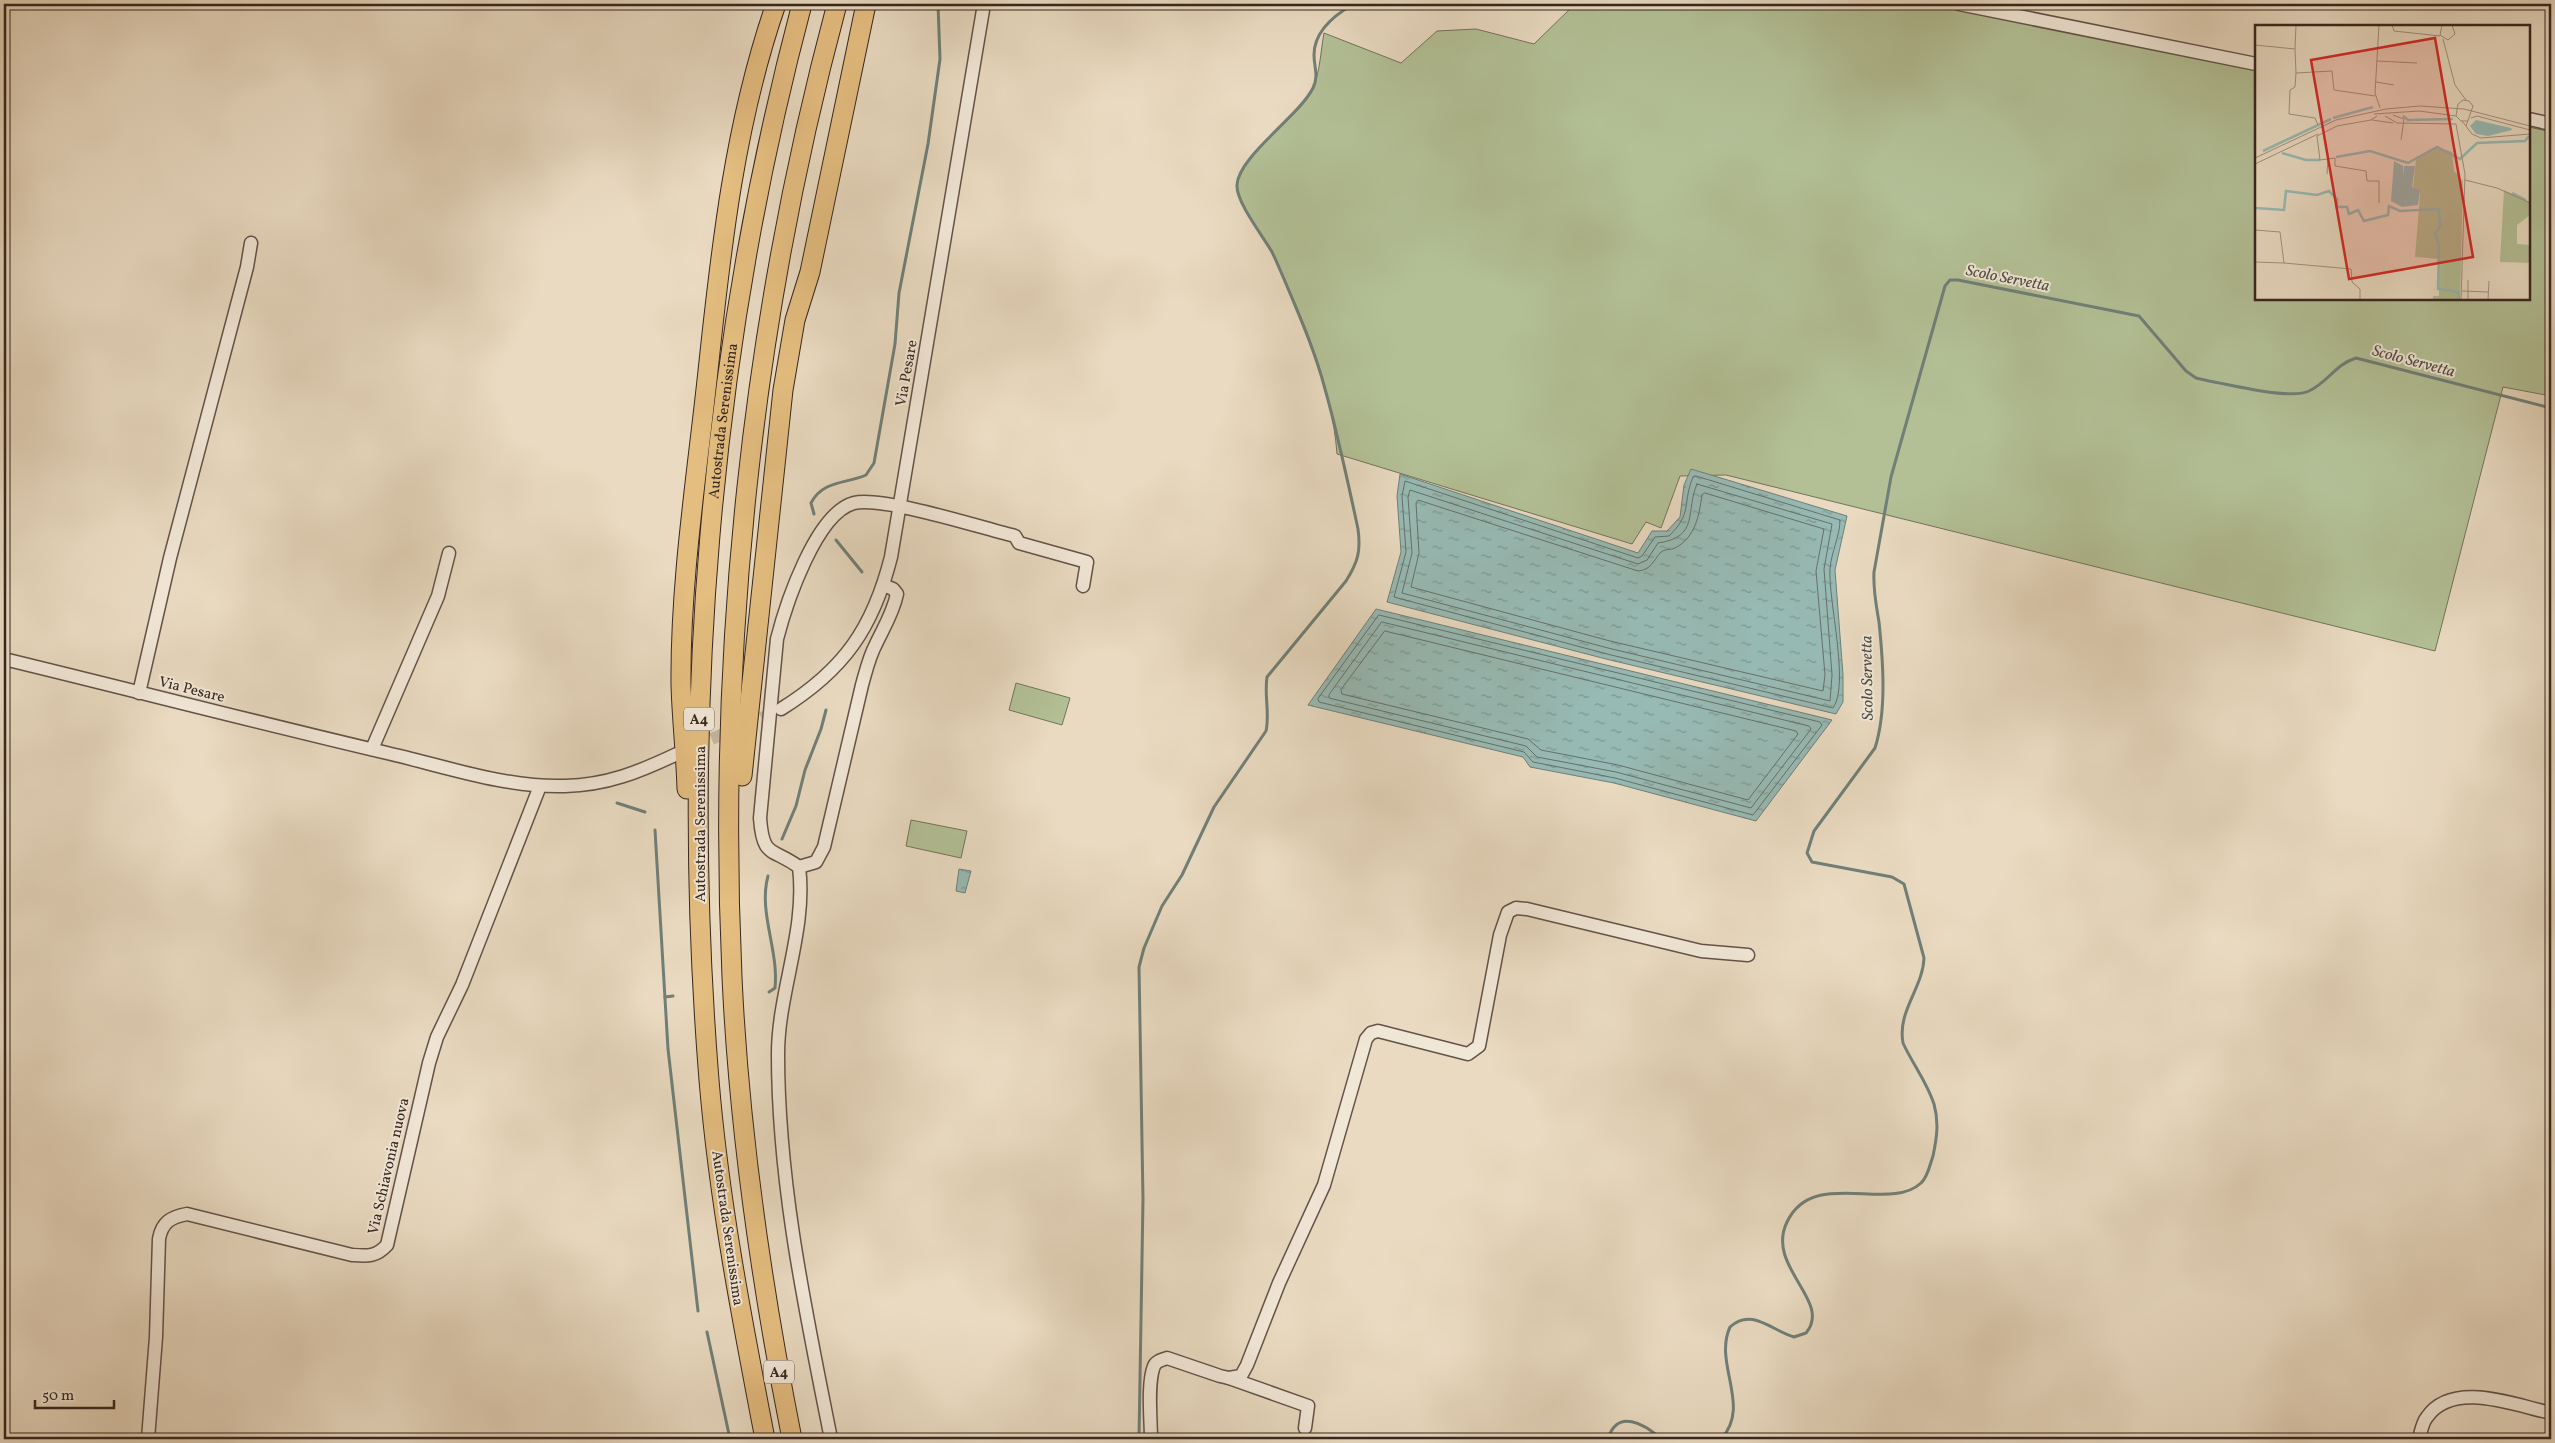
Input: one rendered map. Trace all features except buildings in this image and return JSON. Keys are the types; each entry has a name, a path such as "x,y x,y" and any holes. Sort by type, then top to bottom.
{"highway":[{"path":"702,966 692,923 689,878 681,685 686,586 716,300 741,129 766,34 776,4"},
{"name":"Autostrada Serenissima","path":"765,1439 733,1274 722,1196 710,1082 702,966 698,829 700,692 708,558 723,411 738,302 780,86 802,4"},
{"name":"Autostrada Serenissima","path":"792,1439 781,1382 752,1190 732,982 730,921 732,697 740,564 770,310 812,96 836,4"},
{"path":"730,921 739,892 740,804 783,390 795,320 810,272 866,4"}],"street":[{"name":"Via Pesare","path":"781,709 801,697 850,650 866,627 883,586 899,507 984,4"},
{"path":"1959,4 2255,64"},
{"path":"2530,120 2551,124"},
{"path":"139,693 170,558 247,267 251,243"},
{"path":"883,586 893,589 896,599 864,677 824,847 816,862 799,867 772,853 761,837 760,818 777,639 791,590 821,533 838,512 854,503 899,507 1015,536 1019,543 1087,562 1083,586"},
{"path":"372,749 438,596 449,553"},
{"name":"Via Pesare","path":"4,659 372,749 504,780 540,786 594,784 613,781 636,773 677,754"},
{"name":"Via Schiavonia nuova","path":"148,1439 156,1337 159,1239 161,1228 166,1222 174,1217 187,1214 352,1255 370,1257 379,1254 387,1245 429,1063 437,1037 462,985 540,786"},
{"path":"799,867 797,921 779,1044 781,1121 800,1284 831,1439"},
{"path":"1229,1378 1241,1376 1247,1365 1279,1283 1324,1185 1366,1039 1371,1033 1378,1031 1462,1053 1468,1054 1475,1051 1479,1046 1500,935 1508,912 1516,908 1527,909 1701,951 1748,955"},
{"path":"1151,1439 1151,1384 1154,1366 1159,1360 1167,1358 1308,1406 1305,1428"},
{"path":"2419,1439 2425,1418 2439,1404 2454,1397 2474,1397 2551,1413"}],"green space":[{"path":"1578,4 1959,4 2255,68 2255,300 2530,300 2530,127 2551,132 2551,396 2503,387 2435,651 1726,475 1680,476 1661,528 1646,522 1632,544 1337,454 1329,402 1314,351 1272,253 1240,199 1237,183 1241,172 1257,150 1307,99 1315,84 1324,33 1401,63 1437,31 1476,29 1534,44 1572,7"},
{"path":"1016,683 1070,698 1062,725 1009,710"},
{"path":"911,820 967,831 961,858 906,846"}],"water":[{"path":"1691,469 1847,516 1835,570 1843,675 1843,702 1836,714 1606,659 1387,602 1401,552 1397,496 1400,474 1638,553 1652,531 1667,531 1680,517 1684,485"},
{"path":"1376,609 1832,720 1756,821 1614,783 1530,767 1523,757 1308,705"},
{"path":"959,869 971,871 965,893 956,891"}],"waterway":[{"path":"814,514 811,503 822,490 828,486 866,475 874,463 895,344 899,293 928,144 940,59 938,4"},
{"path":"1139,1439 1143,1199 1139,967 1144,948 1162,906 1182,875 1214,807 1266,731 1267,677 1346,581 1356,562 1359,550 1358,529 1347,476 1321,375 1301,320 1275,258 1245,209 1237,185 1240,174 1247,162 1306,99 1313,88 1316,75 1315,46 1322,31 1333,18 1354,4"},
{"name":"Scolo Servetta","path":"1721,1439 1730,1426 1733,1413 1733,1399 1726,1355 1726,1341 1730,1327 1738,1321 1754,1320 1794,1337 1806,1333 1812,1321 1811,1308 1806,1296 1784,1254 1783,1238 1787,1222 1799,1206 1814,1197 1832,1193 1890,1194 1907,1191 1921,1183 1933,1156 1937,1123 1936,1111 1927,1088 1903,1043 1902,1031 1904,1020 1923,969 1924,958 1904,884 1892,877 1812,862 1807,853 1814,831 1875,748 1879,733 1883,702 1883,669 1874,591 1874,572 1891,477 1945,286 1950,280 1958,280 2139,316 2186,371 2196,378 2209,381 2275,393 2300,393 2315,388 2337,369 2356,358 2551,408"},
{"path":"836,540 862,572"},
{"path":"782,839 796,806 805,770 821,729 826,710"},
{"path":"617,803 645,812"},
{"path":"655,830 668,1049 698,1311"},
{"path":"768,876 765,903 775,974 775,988 769,992"},
{"path":"665,997 673,996"},
{"path":"707,1332 730,1439"},
{"name":"Scolo Servetta","path":"1608,1439 1612,1429 1625,1421 1640,1424 1661,1439"}],"tunnel":[{"path":"695,746 778,711"}]}
